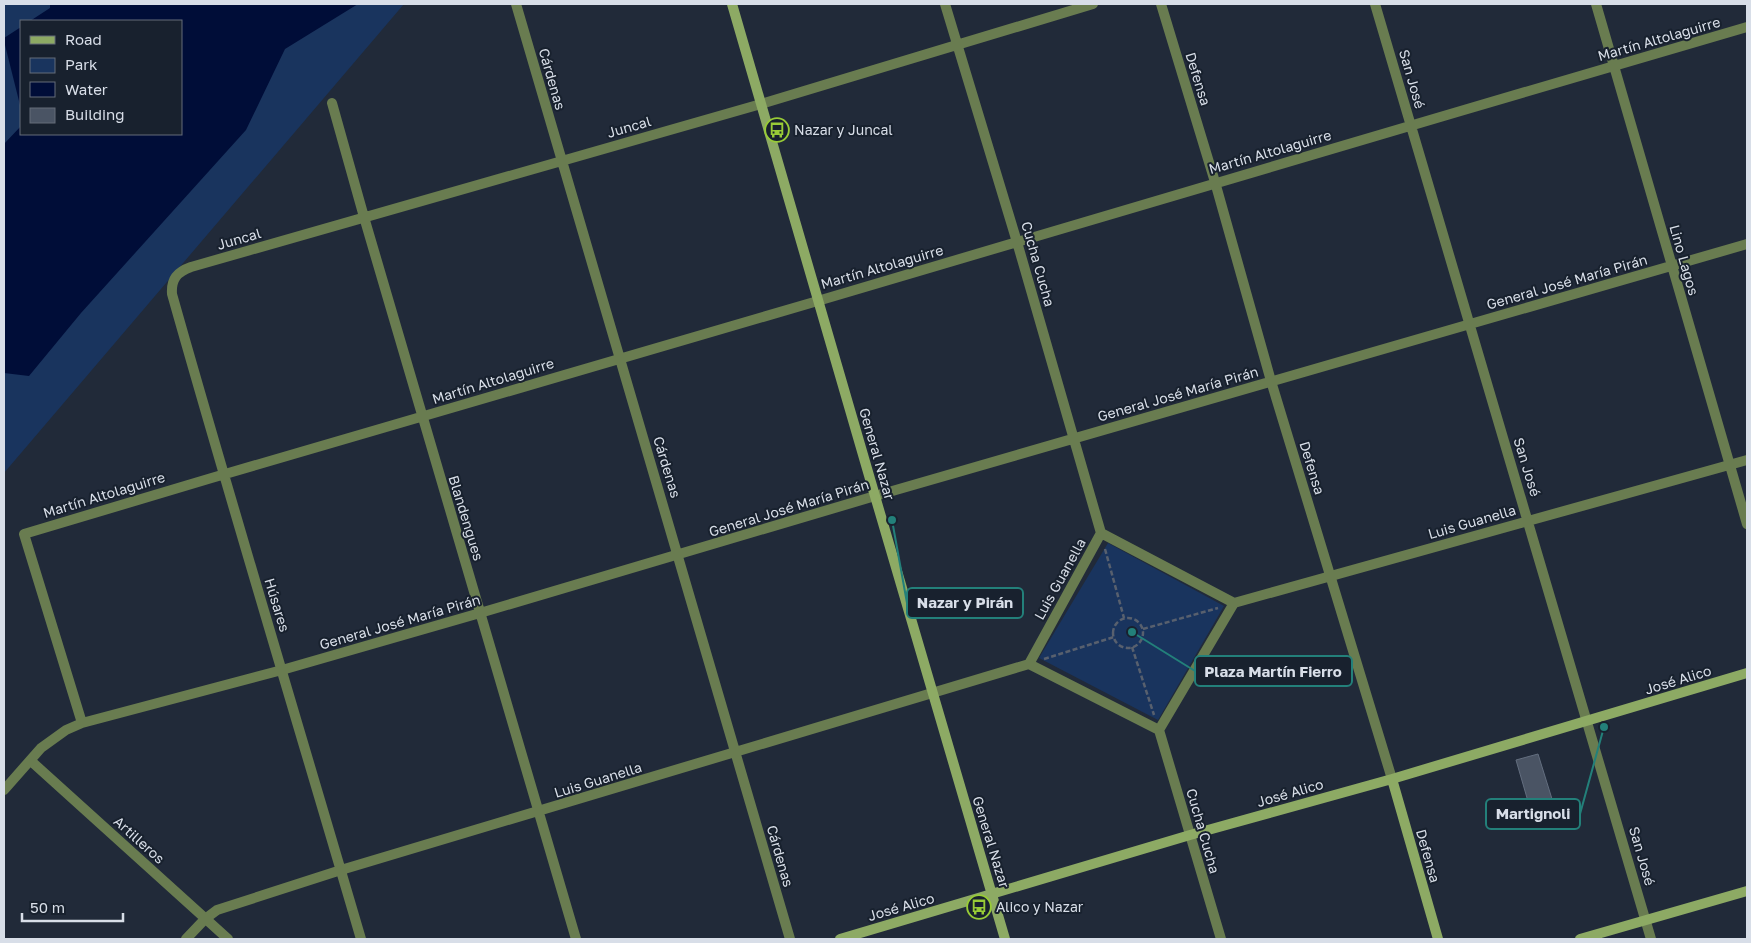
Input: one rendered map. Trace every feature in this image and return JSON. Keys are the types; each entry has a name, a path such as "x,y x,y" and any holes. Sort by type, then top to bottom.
{"street":[{"name":"Cárdenas","path":"516,4 790,939"},
{"name":"General Nazar","path":"732,4 932,692 1006,939"},
{"name":"Cucha Cucha","path":"945,4 1017,242 1101,533"},
{"name":"Juncal","path":"174,278 180,271 191,267 761,104 1093,4"},
{"name":"Defensa","path":"1161,4 1215,182 1271,381 1392,779 1438,939"},
{"name":"San José","path":"1376,4 1652,939"},
{"name":"Lino Lagos","path":"1596,4 1747,524"},
{"name":"Martín Altolaguirre","path":"82,723 24,534 1747,27"},
{"name":"Blandengues","path":"332,103 422,417 576,939"},
{"name":"General José María Pirán","path":"4,790 41,748 66,730 82,723 282,670 875,496 1747,244"},
{"name":"Húsares","path":"174,278 171,286 172,294 223,474 361,939"},
{"name":"Luis Guanella","path":"186,939 205,918 217,910 341,870 1029,664 1101,533 1234,603 1747,460"},
{"path":"1029,664 1159,730 1234,603"},
{"name":"José Alico","path":"840,939 1190,835 1392,779 1747,673"},
{"name":"Cucha Cucha","path":"1159,730 1221,939"},
{"name":"Artilleros","path":"31,761 228,939"},
{"path":"1580,939 1747,891"}],"path":[{"path":"1101,533 1124,618"},
{"path":"1143,630 1234,603"},
{"path":"1124,618 1136,620 1143,630 1142,639 1136,646 1128,648 1120,646 1114,637 1115,625 1124,618"},
{"path":"1029,664 1114,637"},
{"path":"1132,647 1159,730"}],"green space":[{"path":"4,4 404,4 4,473"},
{"path":"1108,543 1224,606 1158,720 1039,658"}],"water":[{"path":"50,4 358,4 285,49 246,130 81,313 29,376 4,373 4,144 20,127 20,135 182,135 182,20 32,20 50,8"},
{"path":"20,28 20,105 4,41 4,38"}],"building":[{"path":"1538,754 1557,815 1534,822 1516,760"}],"place":[{"name":"Nazar y Juncal","path":"777,130"},
{"name":"Nazar y Pirán","path":"892,520"},
{"name":"Plaza Martín Fierro","path":"1132,632"},
{"name":"Martignoli","path":"1604,727"},
{"name":"Alico y Nazar","path":"979,907"}]}
